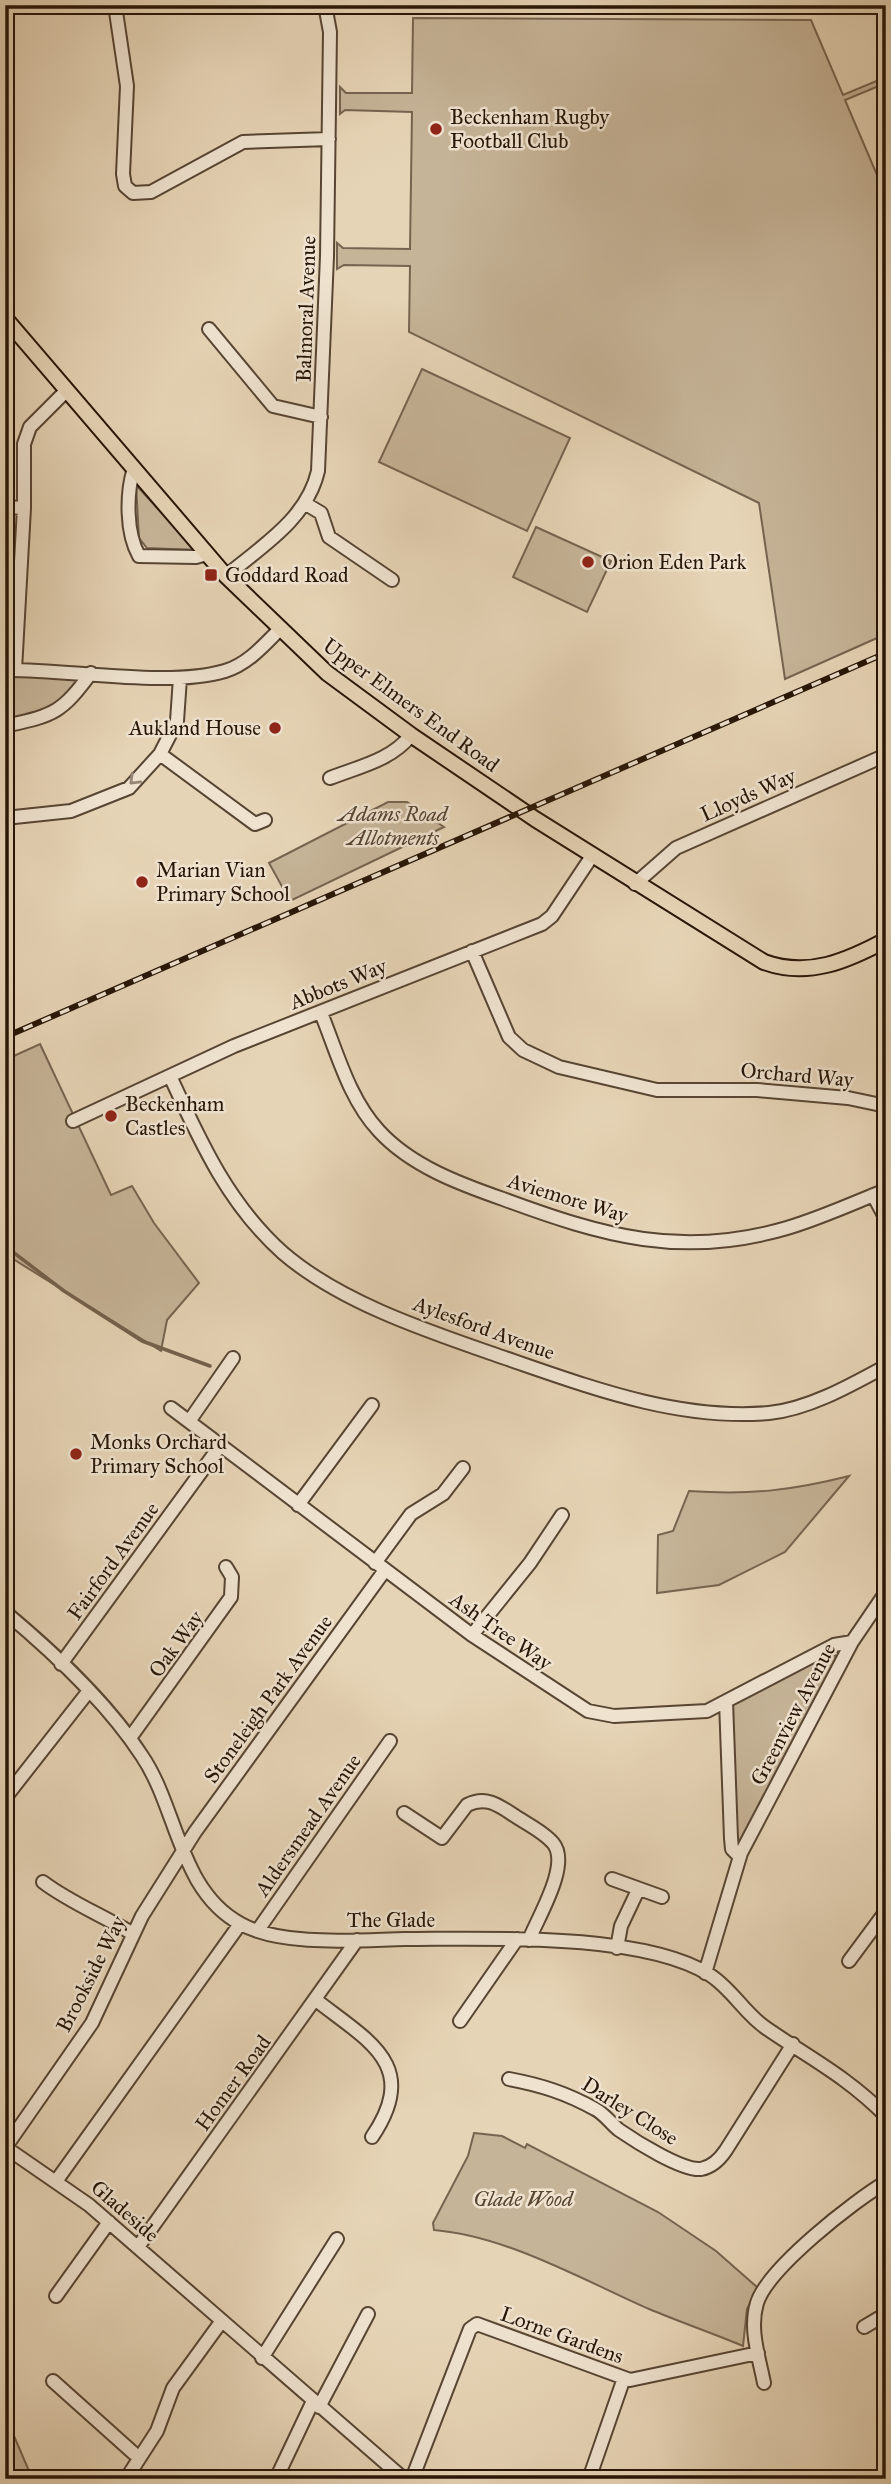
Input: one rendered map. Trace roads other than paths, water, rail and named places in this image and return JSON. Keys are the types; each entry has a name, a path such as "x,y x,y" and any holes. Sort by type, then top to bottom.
{"main road":[{"name":"Upper Elmers End Road","path":"5,318 226,576 327,673 411,735 635,884 740,950 772,965 800,968 830,965 886,940"}],"street":[{"path":"115,5 127,86 123,174 125,186 133,193 151,192 243,142 329,139"},
{"name":"Balmoral Avenue","path":"226,576 289,523 306,504 318,471 329,139 330,32 325,5"},
{"path":"883,5 886,11"},
{"path":"209,329 273,406 321,417"},
{"path":"67,390 30,427 24,444 24,508 10,670 180,678 225,671 241,664 280,629"},
{"path":"134,468 131,480 130,540 139,556 196,557 207,554"},
{"path":"306,504 321,513 329,537 392,580"},
{"path":"5,507 24,508"},
{"path":"5,722 9,725 50,716 76,694 91,673"},
{"path":"5,818 71,811 129,788 160,754 177,721 180,678"},
{"path":"330,778 390,754 402,747 411,735"},
{"path":"160,754 256,824 265,820"},
{"name":"Lloyds Way","path":"635,884 676,848 886,755"},
{"name":"Abbots Way","path":"73,1121 244,1042 547,920 592,856"},
{"name":"Orchard Way","path":"472,951 504,1029 523,1050 567,1070 638,1087 669,1090 705,1088 837,1097 886,1106"},
{"name":"Aviemore Way","path":"321,1013 360,1104 379,1131 396,1146 453,1179 570,1223 659,1243 699,1244 789,1228 886,1190"},
{"name":"Aylesford Avenue","path":"170,1076 218,1176 283,1252 327,1283 443,1337 621,1396 721,1413 790,1410 886,1366"},
{"path":"873,1195 886,1219"},
{"path":"190,1420 233,1358"},
{"path":"298,1505 372,1405"},
{"name":"Ash Tree Way","path":"171,1408 472,1635 570,1702 593,1713 614,1716 701,1712 834,1645 852,1642"},
{"name":"Fairford Avenue","path":"61,1664 220,1446"},
{"name":"Stoneleigh Park Avenue","path":"184,1852 195,1832 380,1567 411,1514 443,1494 463,1468"},
{"path":"472,1635 530,1563 562,1515"},
{"name":"Oak Way","path":"130,1738 231,1597 232,1577 226,1567"},
{"name":"Greenview Avenue","path":"705,1973 740,1857 852,1642 886,1592"},
{"name":"The Glade","path":"5,1612 61,1664 130,1738 152,1773 184,1852 205,1891 218,1907 240,1924 296,1937 356,1940 523,1940 617,1948 675,1960 705,1973 759,2024 856,2088 886,2116"},
{"path":"5,1798 88,1692"},
{"name":"Greenview Avenue","path":"726,1701 731,1838 733,1849 740,1857"},
{"name":"Aldersmead Avenue","path":"258,1930 390,1741"},
{"path":"404,1813 442,1838 467,1805 486,1801 500,1806 552,1841 558,1855 558,1872 523,1940 460,2021"},
{"name":"Brookside Way","path":"5,2147 92,2023 133,1934 184,1852"},
{"path":"612,1879 662,1897"},
{"path":"43,1882 69,1900 83,1904 133,1934"},
{"path":"617,1948 621,1927 638,1890"},
{"path":"849,1961 886,1911"},
{"path":"57,2179 240,1924"},
{"name":"Homer Road","path":"138,2247 316,2000 356,1940"},
{"path":"316,2000 372,2044 389,2067 390,2107 372,2137"},
{"name":"Darley Close","path":"509,2079 560,2091 599,2111 622,2131 673,2160 688,2168 703,2169 714,2163 726,2150 793,2044"},
{"name":"Gladeside","path":"5,2147 57,2179 109,2222 404,2479"},
{"path":"764,2383 754,2322 763,2293 828,2223 886,2182"},
{"path":"56,2296 109,2222"},
{"path":"262,2358 337,2238"},
{"path":"276,2479 368,2314"},
{"path":"864,2327 886,2314"},
{"path":"126,2479 157,2431 173,2388 221,2322"},
{"name":"Lorne Gardens","path":"412,2479 470,2329 477,2324 624,2378 642,2379 758,2353"},
{"path":"589,2479 624,2378"},
{"path":"53,2381 139,2458"}],"waterway":[{"path":"5,1246 64,1291 142,1341 210,1366"}],"railway":[{"path":"5,1037 886,653"}],"place":[{"name":"Beckenham Rugby Football Club","path":"436,129"},
{"name":"Orion Eden Park","path":"588,562"},
{"name":"Goddard Road","path":"211,575"},
{"name":"Aukland House","path":"275,728"},
{"name":"Marian Vian Primary School","path":"142,882"},
{"name":"Beckenham Castles","path":"111,1116"},
{"name":"Monks Orchard Primary School","path":"76,1454"}],"park label":[{"name":"Adams Road Allotments","path":"393,826"},
{"name":"Glade Wood","path":"523,2199"}]}
